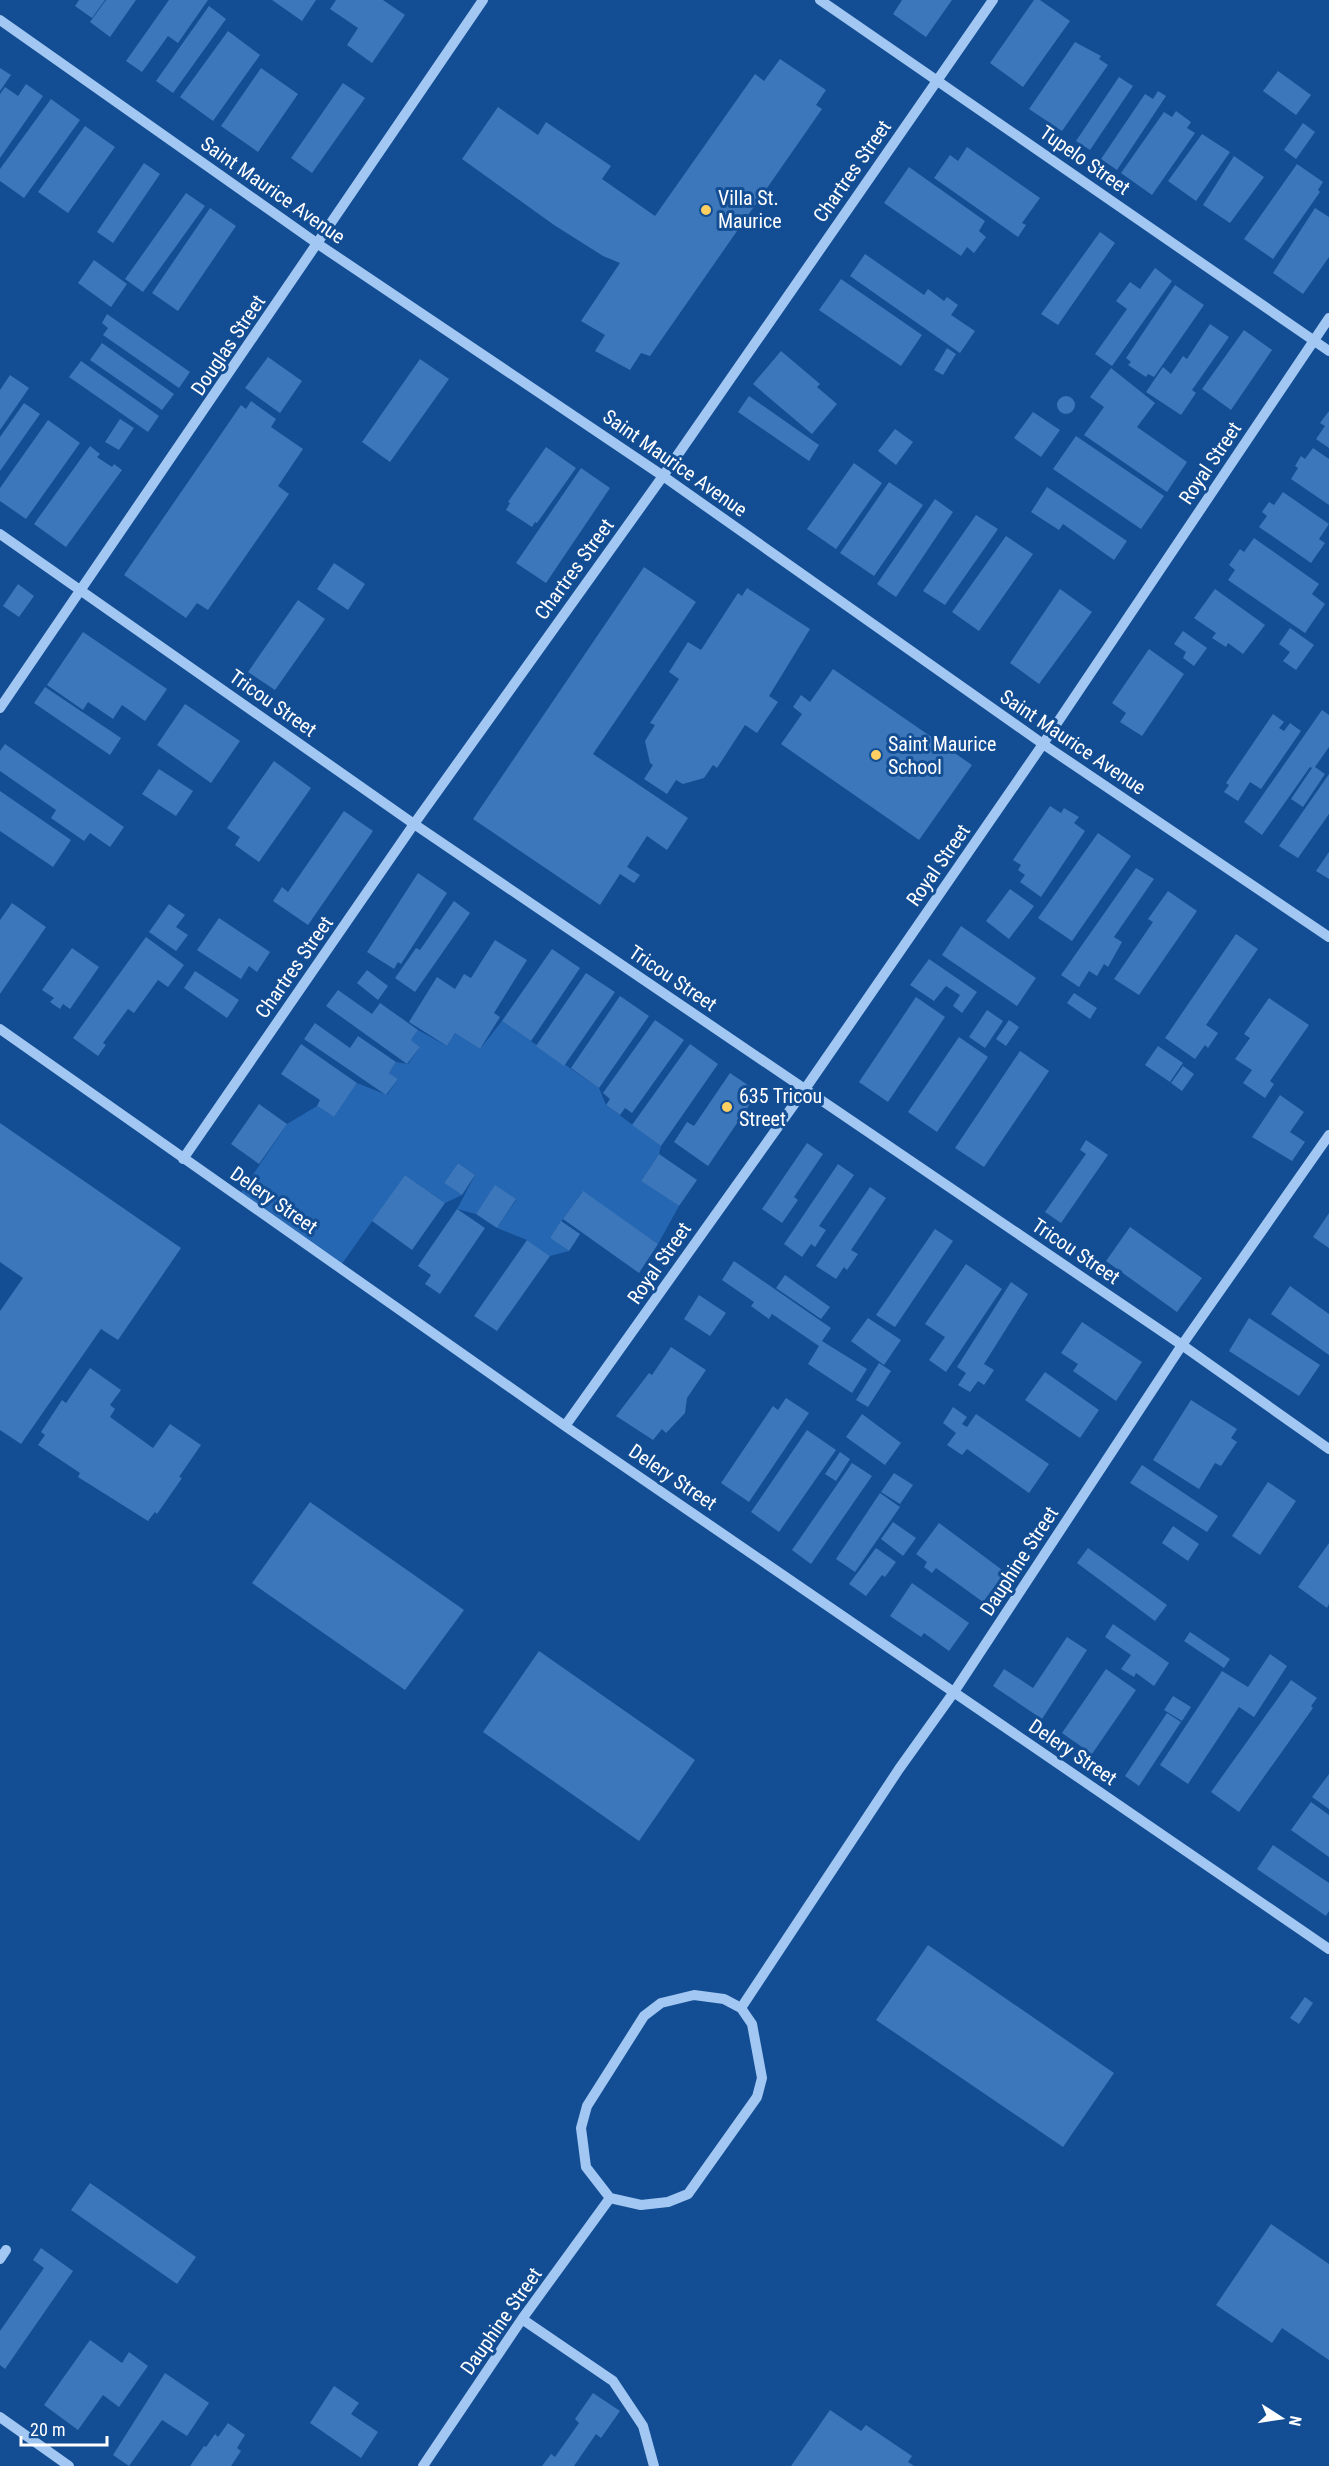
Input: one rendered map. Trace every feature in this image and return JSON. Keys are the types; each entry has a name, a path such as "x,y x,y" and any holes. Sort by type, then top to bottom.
{"street":[{"name":"Douglas Street","path":"0,708 483,0"},
{"name":"Tupelo Street","path":"820,0 1329,351"},
{"name":"Chartres Street","path":"183,1159 414,824 663,476 993,0"},
{"name":"Saint Maurice Avenue","path":"0,20 318,244 663,476 1043,744 1329,937"},
{"name":"Royal Street","path":"566,1426 805,1089 1043,744 1329,318"},
{"name":"Tricou Street","path":"0,534 414,824 1182,1345 1329,1449"},
{"name":"Delery Street","path":"0,1029 566,1426 1329,1949"},
{"name":"Dauphine Street","path":"741,2008 899,1769 954,1692 1182,1345 1329,1135"},
{"path":"694,1995 724,1999 741,2008 752,2024 757,2041 762,2078 757,2097 688,2194 668,2202 641,2205 610,2198 586,2167 581,2128 587,2106 644,2016 661,2003 694,1995"},
{"name":"Dauphine Street","path":"423,2466 522,2319 610,2198"},
{"path":"522,2319 613,2381 643,2426 654,2466"},
{"path":"0,2418 69,2466"}],"shaded area":[{"path":"502,1021 599,1088 606,1105 661,1146 659,1154 641,1181 679,1206 658,1244 582,1192 550,1238 569,1251 550,1256 527,1240 497,1228 516,1200 495,1186 476,1214 457,1209 475,1175 458,1163 444,1183 462,1195 445,1203 405,1175 339,1268 238,1197 287,1124 317,1106 334,1117 357,1083 387,1095 398,1079 389,1073 396,1062 408,1064 420,1047 411,1040 418,1030 447,1046 455,1033 480,1049"}],"building":[{"path":"79,0 105,0 92,18 75,6"},
{"path":"106,0 136,0 110,37 90,22"},
{"path":"169,0 208,0 178,43 168,36 142,72 126,61"},
{"path":"272,0 316,0 302,21"},
{"path":"336,0 383,0 405,15 372,63 347,45 358,28 330,9"},
{"path":"902,0 952,0 926,37 893,14"},
{"path":"1034,0 1040,0 1070,21 1023,87 990,63"},
{"path":"209,6 226,19 173,93 156,81"},
{"path":"228,31 260,55 213,121 180,97"},
{"path":"1075,42 1101,56 1099,59 1108,65 1062,131 1029,109"},
{"name":"Villa St. Maurice","path":"780,59 826,90 816,105 822,109 650,356 641,353 630,370 595,351 605,335 581,321 620,263 603,256 554,225 462,159 498,107 538,135 546,122 611,166 602,179 655,216 755,74 764,81"},
{"path":"0,68 11,75 0,91"},
{"path":"261,68 298,94 258,152 221,126"},
{"path":"1278,71 1311,95 1296,115 1263,91"},
{"path":"1119,77 1133,86 1090,150 1076,141"},
{"path":"343,83 365,98 312,173 291,158"},
{"path":"26,84 43,96 0,158 0,94 5,87 18,96"},
{"path":"1158,91 1166,96 1117,170 1101,159 1145,94 1153,99"},
{"path":"51,99 80,120 24,198 0,181 0,169"},
{"path":"1176,111 1191,122 1187,128 1195,133 1152,195 1121,173 1164,112 1172,117"},
{"path":"1303,123 1315,132 1296,159 1284,150"},
{"path":"85,126 115,147 68,213 38,192"},
{"path":"1202,134 1230,152 1196,201 1168,181"},
{"path":"967,147 1040,198 1022,223 1026,225 1018,237 934,178 950,155 958,161"},
{"path":"1234,156 1264,177 1230,223 1203,205"},
{"path":"144,163 160,174 113,243 97,232"},
{"path":"1297,164 1323,182 1318,190 1320,192 1273,259 1244,239"},
{"path":"909,167 985,221 979,231 986,237 974,253 967,247 961,256 884,203"},
{"path":"186,193 205,206 143,292 125,279"},
{"path":"210,208 236,226 178,311 152,293"},
{"path":"1315,208 1329,217 1329,257 1303,294 1273,273"},
{"path":"1100,232 1115,243 1058,325 1041,314"},
{"path":"865,254 924,295 928,289 944,301 947,297 958,305 951,315 975,331 960,353 850,276"},
{"path":"94,260 127,284 111,307 78,283"},
{"path":"1155,268 1172,281 1112,366 1095,354 1127,309 1116,301 1130,282 1140,289"},
{"path":"841,279 922,335 901,366 819,310"},
{"path":"1175,285 1204,305 1154,377 1148,374 1146,377 1128,365 1131,362 1126,358"},
{"path":"107,314 190,372 179,388 103,335 108,328 102,323"},
{"path":"1210,324 1229,337 1192,390 1196,393 1181,415 1146,392 1163,367 1171,374 1183,356 1187,359"},
{"path":"1244,330 1272,350 1231,410 1202,389"},
{"path":"102,343 174,394 162,410 90,360"},
{"path":"947,348 956,354 943,375 934,370"},
{"path":"781,351 820,384 817,387 837,404 812,434 753,384"},
{"path":"268,357 302,381 280,413 245,388"},
{"path":"420,359 449,379 390,462 362,442"},
{"path":"81,361 159,416 148,432 69,377"},
{"path":"1111,368 1155,403 1137,427 1187,462 1167,492 1084,435 1104,407 1090,397"},
{"path":"10,375 29,388 0,430 0,390"},
{"path":"749,396 819,445 809,461 738,412"},
{"path":"1066,396 1072,399 1075,405 1072,411 1066,414 1060,411 1057,405 1060,399"},
{"path":"251,401 276,419 271,427 303,449 278,486 289,494 208,610 197,603 186,618 124,575 241,405 246,409"},
{"path":"24,403 40,414 0,471 0,437"},
{"path":"1329,411 1329,448 1316,439 1325,426 1320,423"},
{"path":"1033,412 1060,430 1041,457 1014,438"},
{"path":"120,419 134,428 119,450 105,442"},
{"path":"48,420 80,443 26,519 0,501 0,488"},
{"path":"895,429 913,442 896,465 878,451"},
{"path":"1076,436 1164,496 1141,529 1053,469"},
{"path":"90,446 100,454 97,457 112,467 114,464 122,470 66,547 34,524"},
{"path":"546,447 576,468 532,527 506,510 510,503 508,502"},
{"path":"1313,448 1329,459 1329,505 1291,479 1298,468 1295,466 1301,456 1305,459"},
{"path":"854,463 882,483 836,549 807,529"},
{"path":"581,468 610,488 546,583 516,563"},
{"path":"889,482 923,505 874,576 840,553"},
{"path":"1047,487 1127,541 1114,560 1063,524 1059,530 1031,512"},
{"path":"1283,492 1329,524 1319,539 1325,543 1311,563 1259,527 1267,516 1262,512 1269,502 1274,505"},
{"path":"935,499 953,512 896,597 877,584"},
{"path":"976,515 998,529 945,605 923,591"},
{"path":"1006,536 1033,554 979,631 952,612"},
{"path":"1254,538 1319,584 1312,594 1325,604 1305,633 1228,580 1235,570 1229,565 1240,549 1244,552"},
{"path":"334,563 365,584 348,610 317,589"},
{"path":"644,567 696,602 593,754 688,818 667,850 647,836 627,867 640,875 634,883 620,874 600,905 473,819"},
{"path":"18,584 34,596 19,617 3,606"},
{"path":"747,588 810,629 769,696 778,702 757,733 745,725 717,768 713,765 704,778 683,784 676,780 667,794 644,779 653,765 650,763 645,741 655,725 650,723 679,679 669,672 688,642 701,650 738,593 742,596"},
{"path":"1060,589 1092,612 1039,684 1010,663"},
{"path":"1215,589 1265,625 1243,654 1228,643 1226,647 1212,638 1216,633 1194,618"},
{"path":"298,600 325,619 275,690 248,672"},
{"path":"1290,628 1314,645 1296,670 1283,661 1290,652 1279,644"},
{"path":"1183,631 1207,648 1194,666 1183,658 1186,652 1174,644"},
{"path":"83,632 167,689 145,721 122,705 113,719 88,702 83,710 47,685"},
{"path":"1149,649 1184,674 1142,736 1120,722 1126,713 1112,703"},
{"name":"Saint Maurice School","path":"833,669 972,765 919,840 781,744 802,714 793,707 801,695 810,702"},
{"path":"45,687 121,738 110,755 34,703"},
{"path":"185,704 240,741 211,783 157,745"},
{"path":"1322,710 1329,715 1329,747 1315,767 1325,774 1303,807 1291,799 1312,768 1310,767 1262,835 1244,822"},
{"path":"1273,714 1284,722 1279,728 1284,731 1290,723 1301,731 1261,789 1250,782 1238,801 1224,792 1229,785 1226,783"},
{"path":"5,744 124,827 110,847 90,833 84,841 51,818 56,810 0,771 0,751"},
{"path":"274,761 311,788 259,862 235,845 240,837 227,828"},
{"path":"159,769 193,791 176,816 142,794"},
{"path":"1329,774 1329,814 1298,858 1279,846"},
{"path":"0,791 71,840 53,867 0,831"},
{"path":"1050,806 1061,813 1064,808 1079,817 1074,823 1085,831 1041,897 1020,882 1025,875 1018,870 1021,865 1013,860"},
{"path":"344,811 373,831 308,925 273,901 282,887 288,892"},
{"path":"1098,833 1131,856 1072,941 1038,918"},
{"path":"1329,852 1329,879 1316,871"},
{"path":"1136,868 1154,879 1114,937 1122,942 1108,967 1104,964 1097,976 1089,971 1079,987 1061,975"},
{"path":"418,873 447,893 401,964 398,962 394,969 367,952"},
{"path":"1010,889 1034,906 1009,939 986,921"},
{"path":"1168,891 1197,911 1139,995 1114,979 1153,922 1148,919"},
{"path":"454,901 470,913 415,992 395,978 416,948 420,950"},
{"path":"12,903 46,927 0,994 0,920"},
{"path":"169,904 185,915 176,927 188,935 176,951 149,932"},
{"path":"219,918 270,952 257,972 249,966 241,979 197,950"},
{"path":"961,926 1036,978 1017,1006 942,955"},
{"path":"1236,934 1258,949 1206,1025 1218,1033 1208,1048 1205,1045 1195,1059 1165,1038"},
{"path":"146,937 184,965 168,987 158,980 134,1013 128,1009 103,1043 106,1045 98,1056 73,1038"},
{"path":"495,940 527,960 494,1013 500,1017 480,1049 455,1033 447,1046 409,1022 437,977 455,989 464,974 471,978"},
{"path":"72,948 99,967 70,1009 63,1004 60,1009 50,1002 54,998 42,990"},
{"path":"552,949 580,968 531,1041 502,1021"},
{"path":"929,959 977,992 962,1013 953,1006 960,995 946,986 934,1001 910,985"},
{"path":"367,970 388,986 378,1000 357,983"},
{"path":"195,971 239,1000 227,1018 184,988"},
{"path":"586,973 615,992 564,1066 536,1046"},
{"path":"338,990 372,1014 380,1003 418,1030 411,1040 420,1047 407,1064 326,1006"},
{"path":"1074,993 1097,1008 1090,1019 1067,1003"},
{"path":"620,996 649,1016 599,1088 571,1068"},
{"path":"916,997 945,1017 888,1102 859,1082"},
{"path":"1269,998 1309,1025 1270,1081 1274,1084 1265,1098 1243,1083 1252,1070 1235,1059 1250,1038 1244,1034"},
{"path":"987,1010 1003,1021 985,1048 969,1037"},
{"path":"655,1020 684,1040 632,1113 625,1108 620,1115 606,1105 610,1099 603,1093"},
{"path":"1009,1020 1019,1027 1006,1046 996,1039"},
{"path":"315,1023 350,1048 358,1036 396,1062 389,1073 398,1079 386,1095 304,1039"},
{"path":"959,1037 988,1057 937,1132 908,1112"},
{"path":"301,1044 357,1083 334,1117 317,1106 320,1100 281,1074"},
{"path":"690,1044 718,1064 661,1146 632,1125"},
{"path":"1158,1046 1183,1063 1170,1082 1145,1065"},
{"path":"1020,1051 1049,1071 984,1167 955,1148"},
{"path":"1183,1066 1194,1074 1182,1091 1171,1083"},
{"name":"635 Tricou Street","path":"730,1073 758,1092 708,1166 674,1142 687,1122 694,1126"},
{"path":"1280,1095 1304,1112 1290,1132 1305,1142 1292,1161 1252,1137"},
{"path":"259,1104 287,1124 259,1164 231,1144"},
{"path":"0,1123 181,1248 118,1340 101,1329 21,1444 0,1430 0,1311 23,1278 0,1262"},
{"path":"1086,1140 1108,1155 1061,1223 1045,1212 1086,1154 1080,1150"},
{"path":"807,1143 823,1154 794,1197 798,1200 782,1223 762,1209"},
{"path":"659,1154 697,1180 679,1206 641,1181"},
{"path":"458,1163 475,1175 462,1195 444,1183"},
{"path":"838,1164 854,1175 819,1226 826,1230 815,1247 811,1244 802,1257 784,1244"},
{"path":"405,1175 445,1203 412,1250 372,1221"},
{"path":"495,1185 516,1199 497,1228 476,1214"},
{"path":"870,1187 886,1198 851,1250 858,1254 847,1270 844,1267 836,1279 816,1266"},
{"path":"583,1191 658,1244 639,1273 563,1219"},
{"path":"457,1209 485,1228 440,1294 425,1284 431,1275 418,1266"},
{"path":"1329,1213 1329,1248 1313,1237"},
{"path":"561,1221 580,1234 569,1251 550,1238"},
{"path":"1130,1227 1202,1278 1177,1312 1106,1261"},
{"path":"935,1229 953,1241 895,1327 876,1315"},
{"path":"527,1240 550,1256 497,1331 474,1316"},
{"path":"734,1261 831,1328 822,1341 867,1369 852,1393 808,1364 819,1346 772,1314 769,1319 751,1306 754,1302 722,1280"},
{"path":"966,1264 1002,1289 946,1372 929,1360 945,1337 925,1324"},
{"path":"785,1275 830,1307 821,1319 776,1288"},
{"path":"1011,1282 1028,1294 984,1364 994,1370 984,1385 978,1381 970,1392 958,1385 966,1373 957,1367"},
{"path":"1290,1286 1329,1314 1329,1355 1271,1314"},
{"path":"699,1295 726,1313 710,1336 684,1319"},
{"path":"868,1318 901,1340 884,1365 851,1341"},
{"path":"1249,1318 1320,1365 1299,1396 1229,1351"},
{"path":"1082,1322 1142,1362 1116,1401 1073,1371 1078,1364 1061,1353"},
{"path":"671,1347 706,1370 687,1398 685,1413 666,1433 662,1429 653,1440 616,1416 649,1373 652,1375"},
{"path":"879,1363 891,1371 868,1407 856,1400"},
{"path":"90,1368 121,1390 110,1405 115,1409 110,1417 153,1448 170,1424 201,1445 157,1514 155,1512 148,1521 78,1477 80,1473 38,1445 45,1435 41,1432 62,1400 66,1403"},
{"path":"1045,1372 1099,1410 1080,1438 1025,1400"},
{"path":"786,1398 809,1413 749,1502 721,1483 773,1406 778,1410"},
{"path":"1191,1400 1237,1429 1231,1438 1237,1442 1221,1466 1215,1463 1199,1489 1153,1460"},
{"path":"953,1407 967,1417 962,1424 967,1427 976,1414 1049,1464 1029,1493 967,1449 962,1455 947,1445 956,1433 943,1423"},
{"path":"862,1414 901,1443 885,1465 846,1437"},
{"path":"807,1430 836,1450 779,1532 751,1512"},
{"path":"840,1452 850,1459 836,1481 825,1474"},
{"path":"852,1463 872,1476 811,1564 792,1550"},
{"path":"1142,1465 1218,1516 1207,1532 1130,1483"},
{"path":"894,1473 913,1485 900,1504 881,1492"},
{"path":"1268,1482 1296,1501 1260,1555 1232,1536"},
{"path":"880,1493 900,1507 855,1572 836,1559"},
{"path":"310,1502 464,1610 405,1690 252,1583"},
{"path":"893,1522 916,1538 903,1556 881,1539"},
{"path":"939,1523 1005,1572 983,1602 936,1568 932,1573 924,1567 927,1562 916,1554"},
{"path":"1173,1526 1199,1544 1188,1561 1162,1543"},
{"path":"1329,1543 1329,1604 1327,1608 1298,1587"},
{"path":"876,1548 896,1562 885,1577 882,1575 866,1596 849,1584"},
{"path":"1088,1548 1167,1605 1155,1621 1077,1563"},
{"path":"912,1583 969,1623 949,1651 924,1633 921,1637 890,1616"},
{"path":"1113,1624 1169,1663 1154,1686 1136,1673 1134,1677 1121,1669 1131,1655 1105,1637"},
{"path":"1190,1632 1230,1659 1224,1668 1184,1641"},
{"path":"1067,1637 1087,1650 1042,1719 993,1686 1004,1669 1033,1688"},
{"path":"539,1651 695,1760 639,1841 483,1732"},
{"path":"1270,1654 1287,1666 1254,1717 1239,1707 1188,1784 1160,1765 1222,1671 1248,1687"},
{"path":"1106,1669 1136,1690 1092,1754 1062,1733"},
{"path":"1291,1680 1317,1698 1311,1706 1313,1708 1239,1812 1211,1792"},
{"path":"1173,1696 1191,1707 1182,1721 1164,1710"},
{"path":"1167,1713 1181,1722 1139,1786 1125,1776"},
{"path":"1329,1774 1329,1809 1312,1797"},
{"path":"1311,1802 1329,1815 1329,1857 1291,1830"},
{"path":"1273,1845 1329,1883 1329,1911 1326,1916 1257,1869"},
{"path":"928,1945 1114,2073 1063,2147 876,2020"},
{"path":"1305,1997 1313,2003 1299,2024 1290,2018"},
{"path":"90,2183 196,2257 177,2284 71,2210"},
{"path":"1271,2224 1329,2264 1329,2360 1282,2328 1272,2343 1216,2305"},
{"path":"41,2248 73,2271 5,2369 0,2365 0,2331 44,2268 33,2260"},
{"path":"90,2340 122,2363 129,2352 148,2366 119,2407 103,2395 78,2430 44,2405"},
{"path":"165,2373 209,2403 187,2436 162,2420 129,2466 113,2455"},
{"path":"334,2386 359,2403 351,2414 378,2432 361,2458 310,2423"},
{"path":"593,2393 620,2411 601,2438 596,2434 574,2466 542,2466 551,2454 555,2457 579,2423 575,2419"},
{"path":"830,2410 861,2431 866,2425 912,2456 908,2462 914,2466 791,2466"},
{"path":"228,2423 245,2435 237,2448 241,2451 231,2466 190,2466 204,2446 206,2447 215,2434 218,2437"}],"place":[{"name":"Villa St. Maurice","path":"706,210"},
{"name":"Saint Maurice School","path":"876,755"},
{"name":"635 Tricou Street","path":"727,1107"}]}
